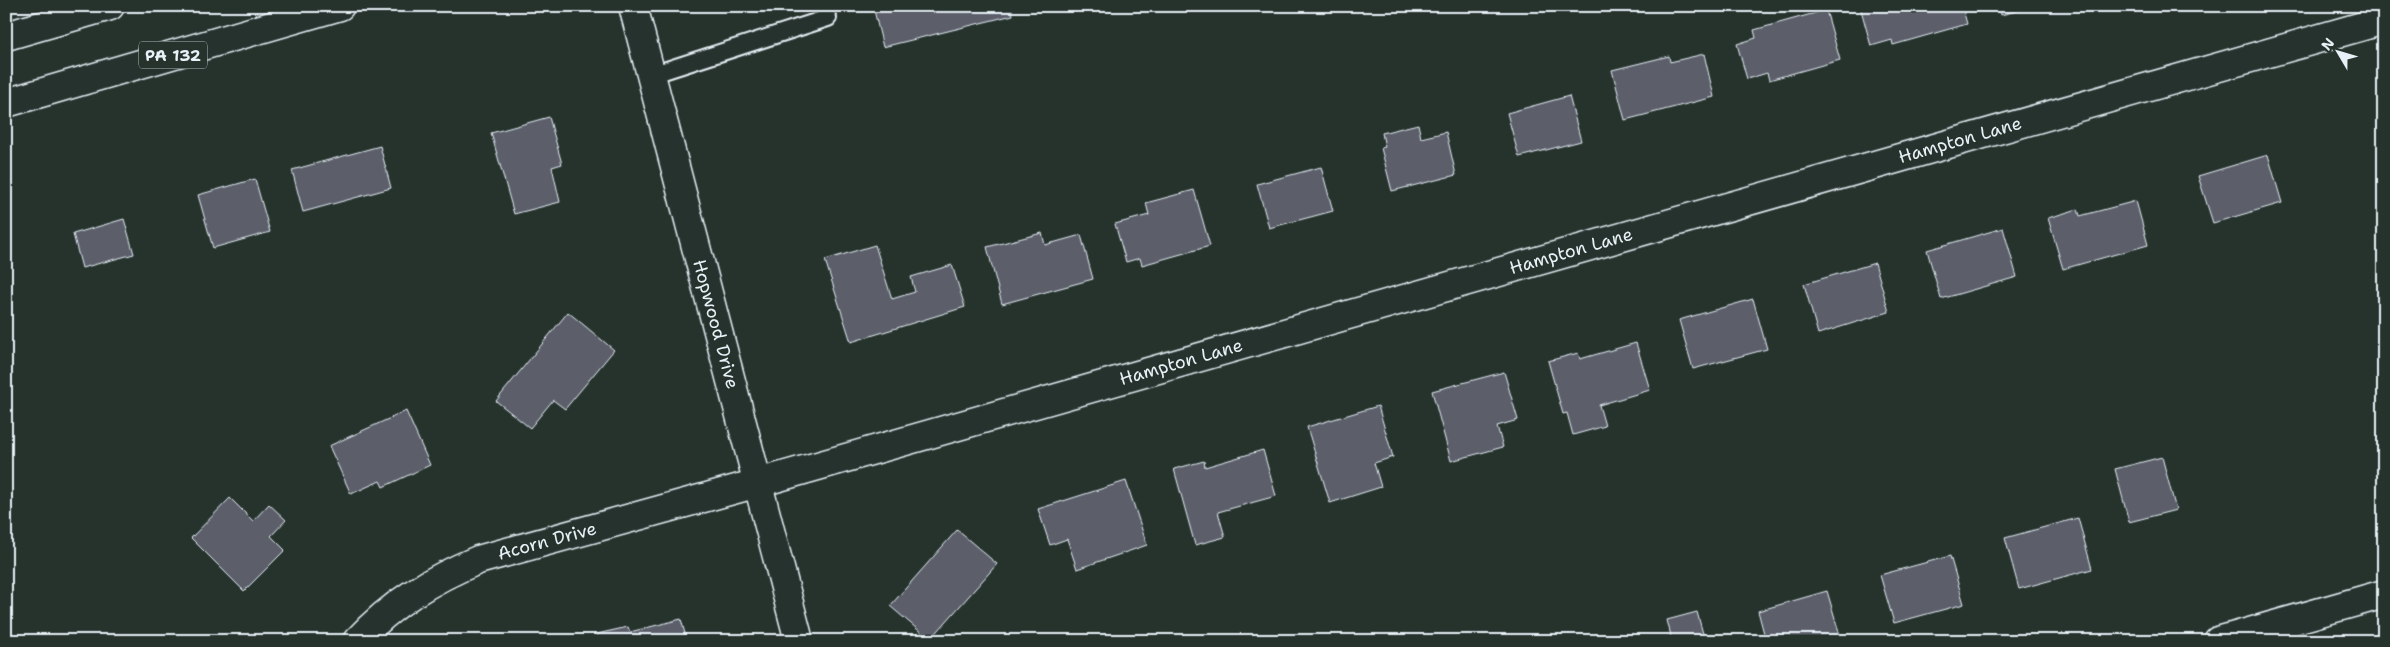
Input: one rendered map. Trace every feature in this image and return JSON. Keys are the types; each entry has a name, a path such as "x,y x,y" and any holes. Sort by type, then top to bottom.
{"street":[{"path":"6,36 110,6"},
{"name":"PA 132","path":"6,103 340,6"},
{"name":"Hopwood Drive","path":"633,6 799,641"},
{"name":"Hampton Lane","path":"758,482 2384,20"},
{"name":"Acorn Drive","path":"357,641 375,621 407,596 441,575 478,560 758,482"},
{"path":"2218,641 2384,594"}],"lane":[{"path":"651,75 828,18"}],"building":[{"path":"873,6 1011,6 1013,15 883,47"},
{"path":"1860,6 1962,6 1967,24 1893,45 1892,40 1871,46"},
{"path":"1999,6 2036,6 2001,15"},
{"path":"1826,10 1840,60 1769,80 1767,73 1747,79 1737,44 1756,38 1754,30"},
{"path":"1704,54 1714,97 1625,120 1612,70 1669,56 1670,62"},
{"path":"1569,96 1581,141 1519,157 1507,113"},
{"path":"549,117 562,164 552,167 560,202 514,214 491,133"},
{"path":"1418,124 1421,138 1446,132 1456,175 1392,191 1381,148 1385,147 1382,133"},
{"path":"380,146 391,188 303,212 292,170"},
{"path":"2268,155 2282,203 2213,223 2198,176"},
{"path":"1321,167 1333,211 1269,228 1257,184"},
{"path":"255,179 270,232 213,248 198,195"},
{"path":"1194,190 1210,246 1142,265 1140,258 1126,262 1115,224 1149,215 1146,203"},
{"path":"2136,201 2148,245 2063,269 2048,218 2078,209 2080,216"},
{"path":"124,219 134,254 82,268 73,234"},
{"path":"2003,228 2017,277 1941,299 1927,250"},
{"path":"1042,233 1045,245 1081,235 1093,279 1002,304 987,247"},
{"path":"875,245 892,299 915,292 911,277 952,265 965,307 851,342 825,260"},
{"path":"1875,263 1889,312 1818,334 1804,284"},
{"path":"1753,299 1767,349 1693,369 1679,320"},
{"path":"568,312 614,350 565,409 553,400 530,428 496,401"},
{"path":"1636,343 1650,390 1599,405 1605,426 1573,435 1567,413 1563,414 1548,361 1578,353 1580,359"},
{"path":"1504,372 1518,420 1497,426 1503,447 1451,461 1432,391"},
{"path":"1378,406 1393,457 1374,463 1381,487 1330,503 1307,427"},
{"path":"406,411 430,465 383,487 380,481 351,494 329,446"},
{"path":"1263,450 1276,496 1218,512 1225,537 1195,545 1174,469 1204,461 1205,467"},
{"path":"2162,457 2176,510 2129,522 2115,469"},
{"path":"1126,481 1147,545 1077,569 1067,539 1050,545 1038,509"},
{"path":"230,498 253,521 269,504 286,520 271,536 285,550 244,591 191,538"},
{"path":"2078,518 2092,569 2019,589 2005,538"},
{"path":"957,530 997,564 930,640 890,606"},
{"path":"1950,556 1964,604 1894,623 1880,575"},
{"path":"1827,591 1841,639 1835,641 1766,641 1758,611"},
{"path":"1697,612 1705,641 1653,641 1671,636 1667,620"},
{"path":"681,619 687,641 599,641 597,634 628,627 630,632"}]}
